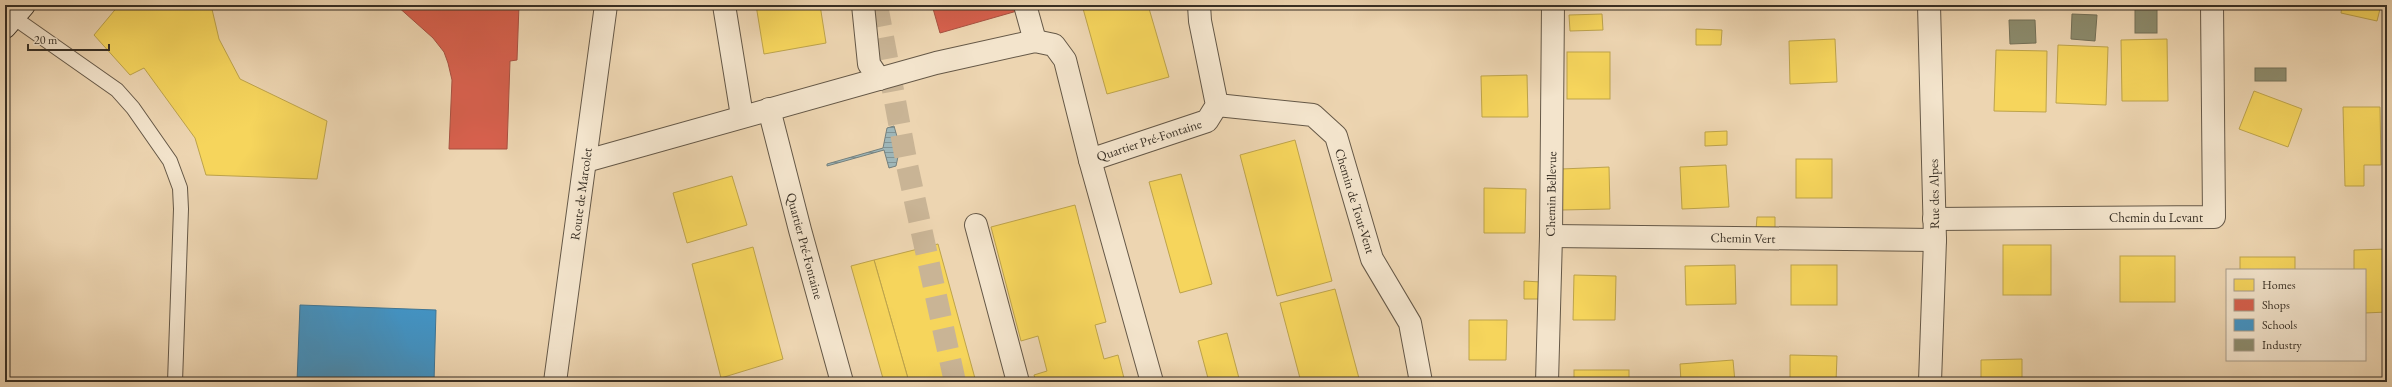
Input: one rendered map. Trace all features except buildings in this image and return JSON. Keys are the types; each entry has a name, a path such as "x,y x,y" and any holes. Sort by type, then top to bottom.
{"street":[{"name":"Route de Marcolet","path":"555,382 606,5"},
{"path":"724,5 742,116"},
{"path":"863,5 870,64 879,79"},
{"path":"1026,5 1035,41"},
{"path":"1199,5 1200,21 1217,105"},
{"name":"Chemin Bellevue","path":"1547,382 1551,236 1553,5"},
{"name":"Rue des Alpes","path":"1929,5 1935,240 1930,382"},
{"name":"Chemin du Levant","path":"1934,219 2214,217 2212,5"},
{"name":"Quartier Pré-Fontaine","path":"586,161 742,116 879,79 1035,41 1054,45 1065,60 1090,160 1152,382"},
{"name":"Quartier Pré-Fontaine","path":"1090,160 1206,121 1217,105"},
{"name":"Chemin de Tout-Vent","path":"1217,105 1313,115 1336,136 1372,259 1410,323 1421,382"},
{"name":"Quartier Pré-Fontaine","path":"769,109 800,230 842,382"},
{"path":"976,226 1018,382"},
{"name":"Chemin Vert","path":"1551,236 1935,240"}],"lane":[{"path":"14,16 116,90 133,108 170,161 180,188 181,209 175,382"}],"water":[{"path":"894,126 900,147 896,166 889,168 884,150 827,166 827,164 883,148 887,128"}],"tunnel":[{"path":"877,5 907,165 955,382"}]}
